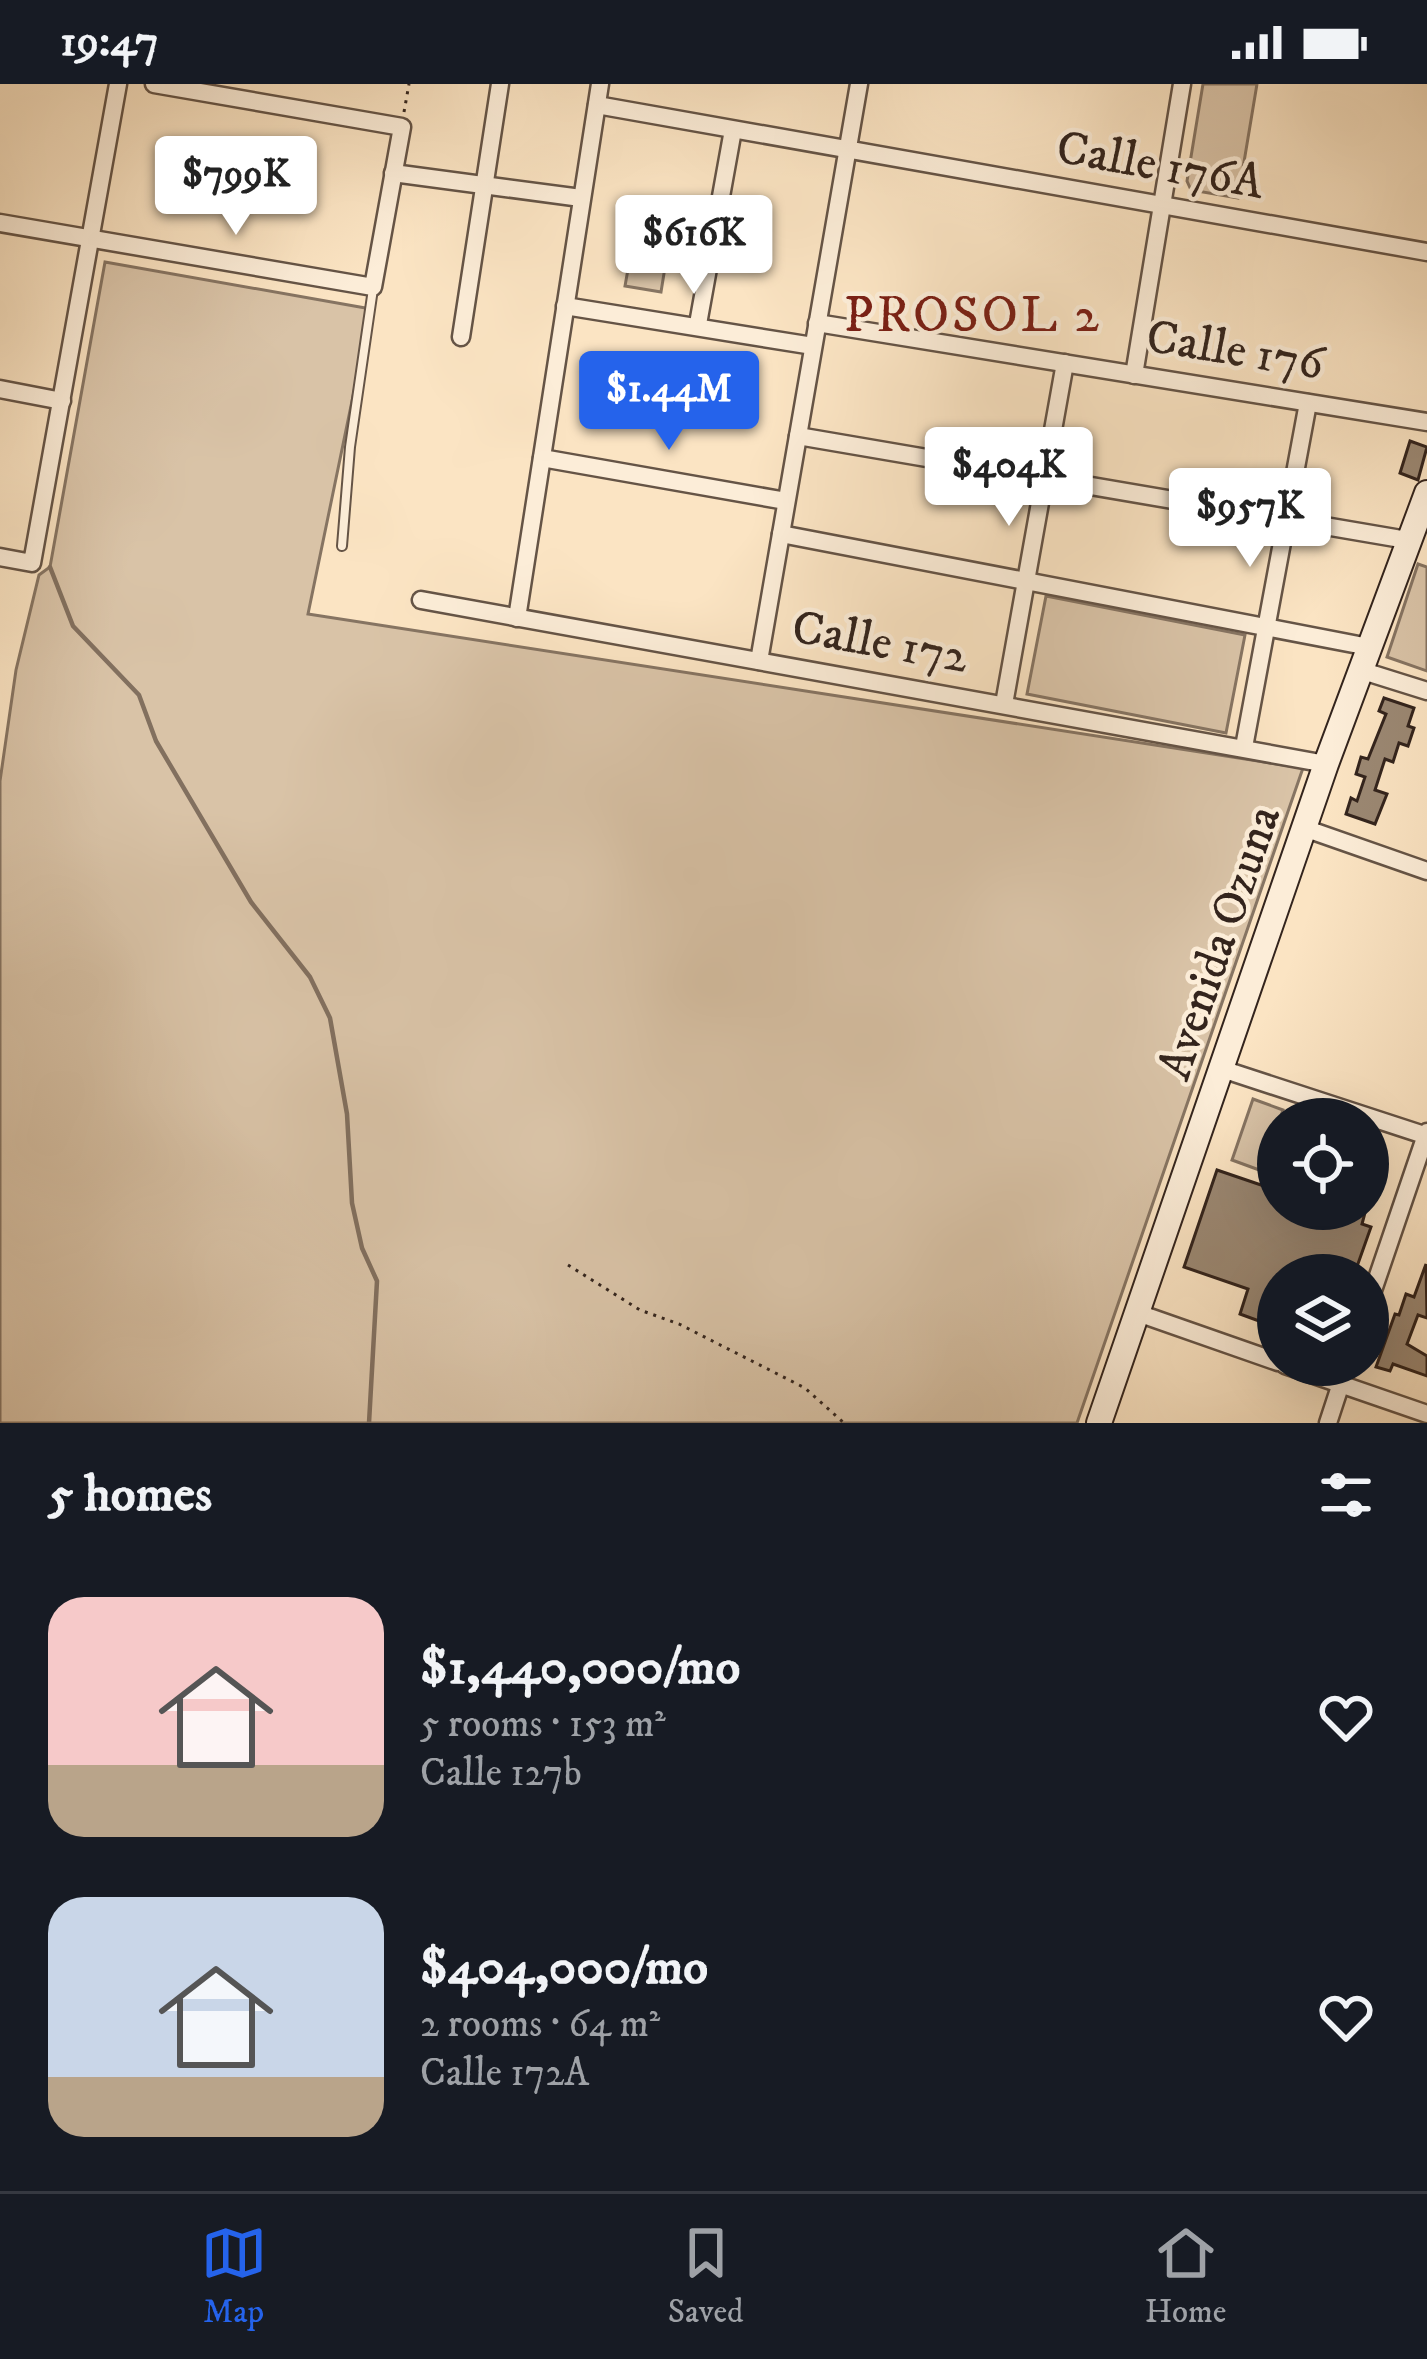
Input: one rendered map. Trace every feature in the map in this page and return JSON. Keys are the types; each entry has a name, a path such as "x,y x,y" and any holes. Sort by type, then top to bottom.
{"main road":[{"name":"Avenida Ozuna","path":"1099,1423 1326,764 1426,500"}],"street":[{"path":"0,557 32,563 118,84"},
{"path":"0,223 373,287 402,128 154,84"},
{"path":"461,337 500,84"},
{"path":"517,618 600,84"},
{"path":"759,661 859,84"},
{"path":"1134,374 1182,84"},
{"name":"Calle 176A","path":"596,105 1427,252"},
{"path":"698,324 733,130"},
{"path":"394,173 581,197"},
{"path":"565,306 813,346"},
{"name":"Calle 176","path":"817,323 1427,422"},
{"path":"1004,704 1065,363"},
{"path":"0,389 62,401"},
{"path":"1244,747 1308,403"},
{"path":"798,436 1407,540"},
{"path":"542,458 787,500"},
{"path":"781,534 1266,628 1364,659 1427,691"},
{"name":"Calle 172","path":"421,600 1326,764"},
{"path":"1304,827 1427,871"},
{"path":"1222,1069 1427,1134 1386,1254"},
{"path":"1135,1312 1257,1355"},
{"path":"1328,1423 1340,1386"},
{"path":"1347,1386 1427,1414"}],"lane":[{"path":"342,546 350,447 373,287"}],"path":[{"path":"402,128 409,84"},
{"path":"568,1265 640,1310 679,1324 805,1388 844,1423"}],"shaded area":[{"path":"1203,84 1257,84 1238,198 1191,190 1187,181"},
{"path":"637,219 672,224 661,292 625,286"},
{"path":"105,262 371,309 308,614 1303,768 1077,1423 0,1423 0,781 16,670 39,575 50,567"},
{"path":"1418,564 1427,567 1427,671 1387,657"},
{"path":"1046,596 1245,635 1226,733 1027,694"},
{"path":"1253,1099 1257,1100 1257,1169 1232,1160"}],"building":[{"path":"1410,441 1427,447 1418,480 1400,473"},
{"path":"1384,698 1414,708 1408,726 1414,728 1408,746 1399,743 1393,762 1385,759 1375,790 1387,794 1375,824 1346,814 1351,798 1357,801 1365,777 1356,774 1361,757 1368,759 1386,714 1379,711"},
{"path":"1217,1170 1257,1184 1257,1230 1370,1230 1361,1254 1257,1254 1257,1320 1240,1314 1248,1289 1184,1267"},
{"path":"1426,1264 1427,1318 1418,1315 1407,1344 1427,1356 1427,1376 1393,1364 1389,1371 1389,1331 1406,1294 1414,1297"}],"waterway":[{"path":"50,567 73,626 139,695 156,741 251,902 310,977 330,1018 347,1114 352,1203 362,1248 377,1281 369,1423"}],"district":[{"name":"PROSOL 2","path":"973,316"}]}
